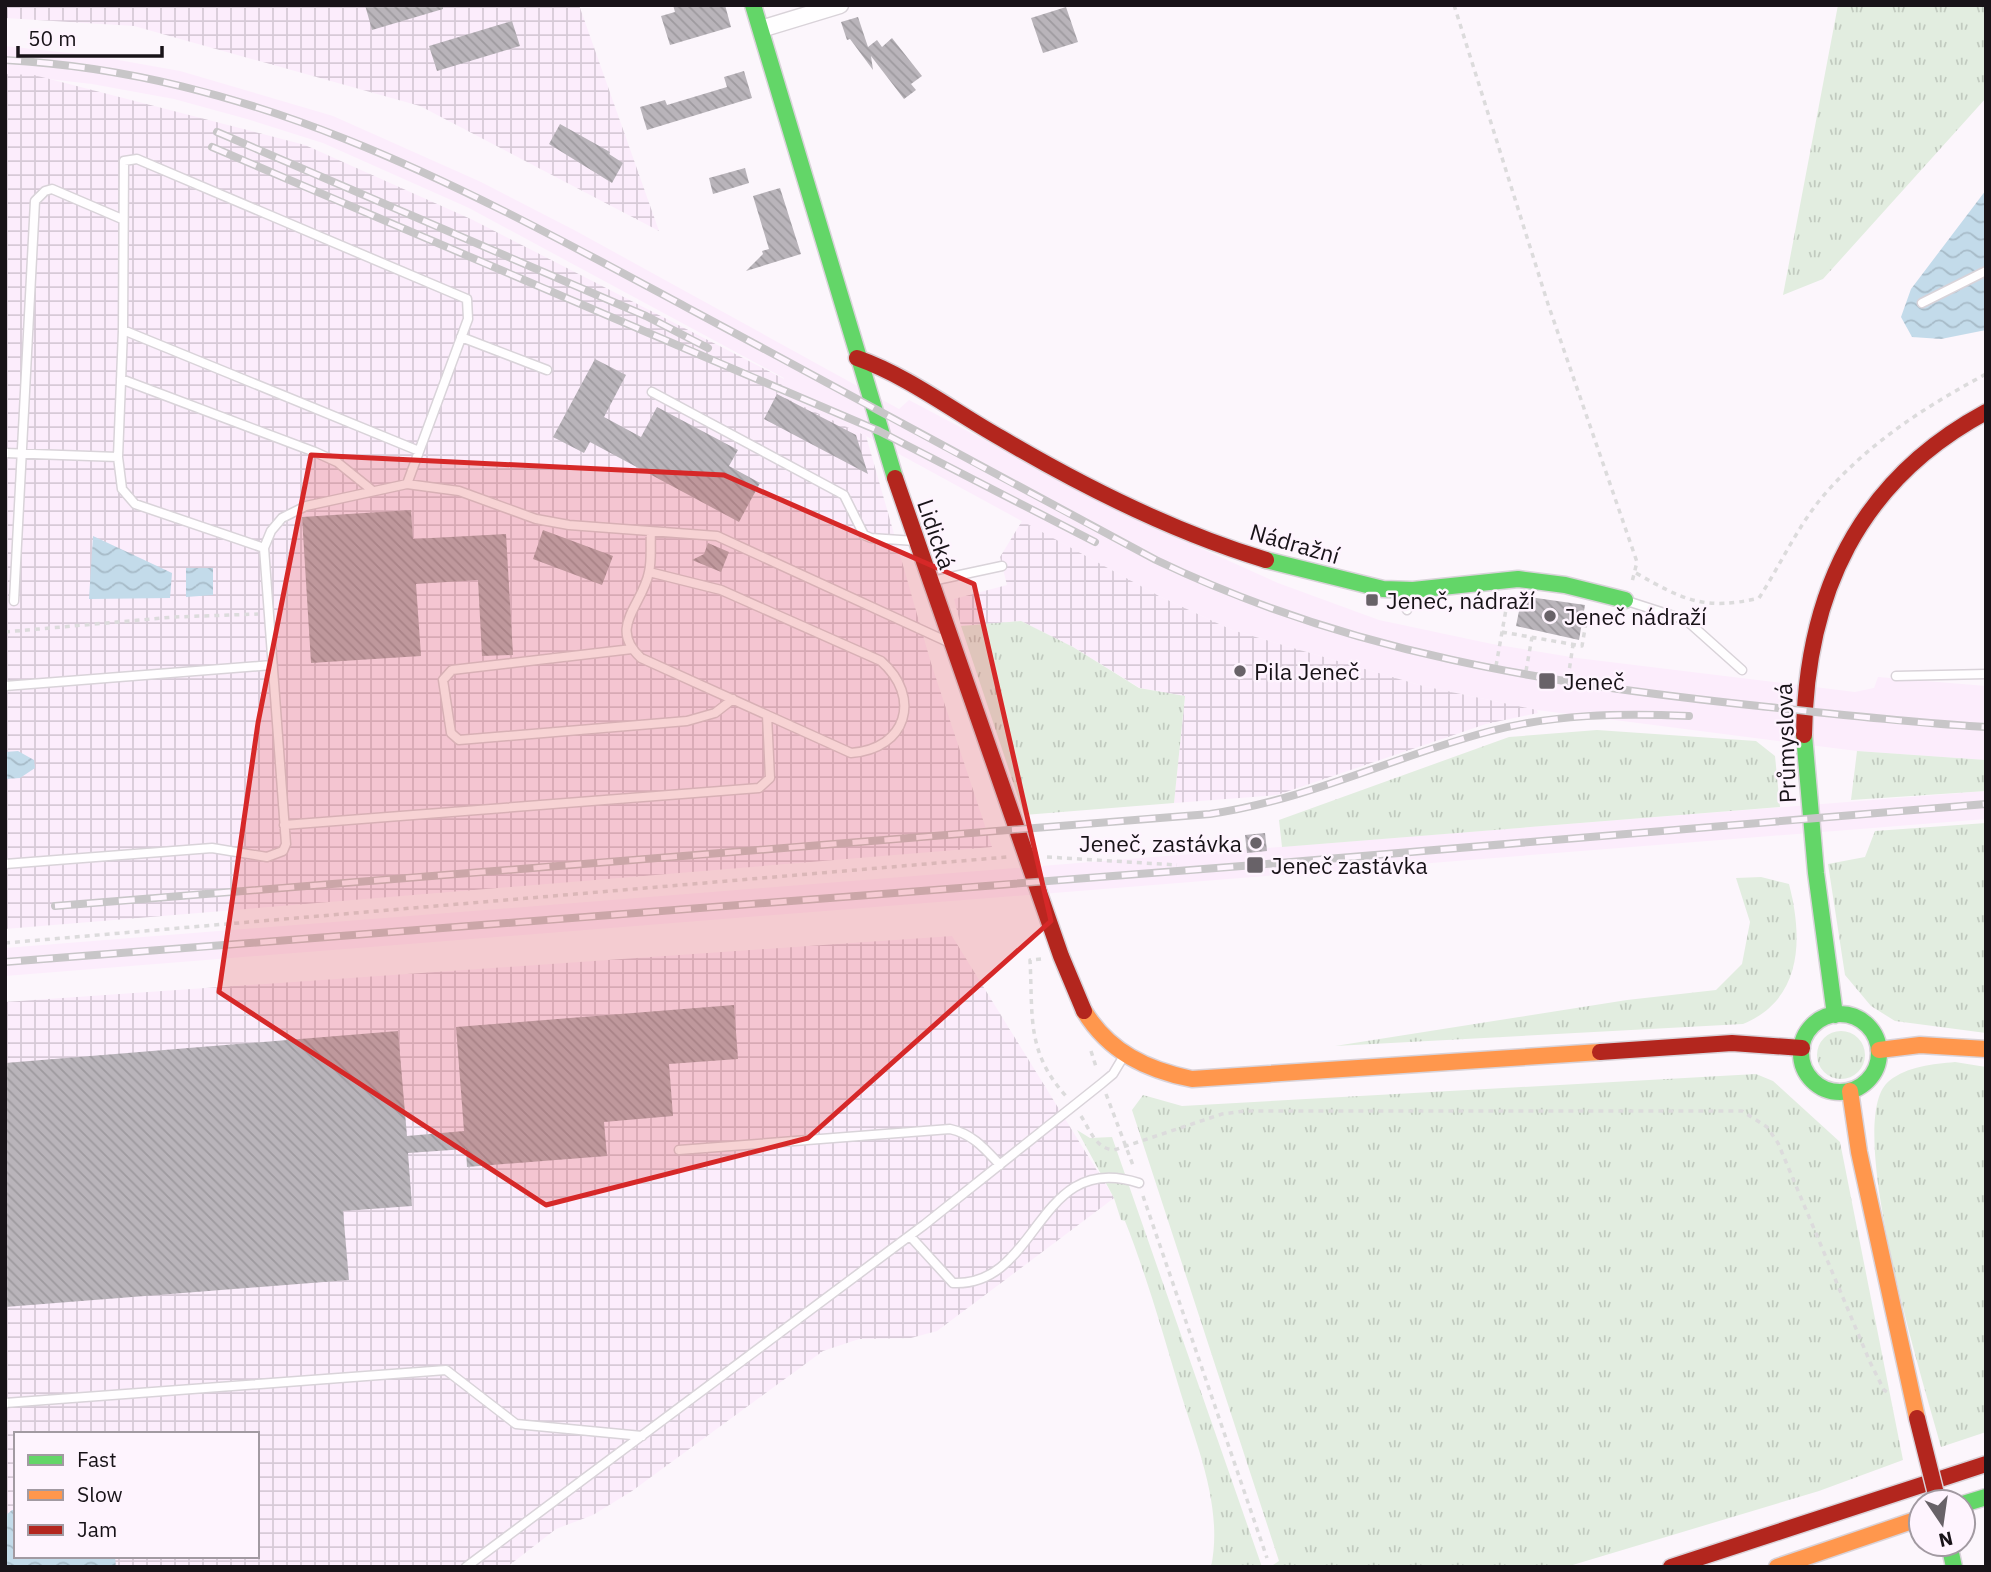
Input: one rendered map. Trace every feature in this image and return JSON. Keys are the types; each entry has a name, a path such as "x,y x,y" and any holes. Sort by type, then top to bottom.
{"main road":[{"name":"Lidická","path":"753,5 857,358 915,541 1025,856 1085,1014 1124,1056"},
{"name":"Nádražní","path":"857,358 885,368 1076,479 1167,522 1269,561 1362,584 1400,590 1512,579 1591,591 1625,600"},
{"name":"Průmyslová","path":"1835,1014 1818,899 1803,738 1804,681 1811,642 1825,592 1852,535 1895,480 1931,446 1986,412"},
{"path":"1835,1014 1861,1020 1873,1032 1879,1049 1875,1071 1869,1080 1850,1091 1829,1090 1811,1079 1802,1059 1802,1048 1809,1030 1835,1014"},
{"path":"1124,1056 1157,1072 1192,1079 1732,1043 1802,1048"},
{"path":"1879,1049 1920,1045 1986,1049"},
{"path":"1850,1091 1870,1205 1934,1488"},
{"path":"1902,1493 1986,1453"},
{"path":"1671,1567 1986,1464"},
{"path":"1777,1567 1907,1523"}],"street":[{"path":"761,29 840,5"}],"lane":[{"path":"264,548 135,504 122,489 118,457 123,330 124,162 137,159 463,296 470,306 461,337 407,484"},
{"path":"14,601 35,201 44,191 52,189 122,219"},
{"path":"1922,303 1986,271"},
{"path":"123,330 419,451"},
{"path":"461,337 547,370"},
{"path":"121,379 315,452 337,462 373,491"},
{"path":"652,392 844,495 864,535 915,541"},
{"path":"5,453 118,457"},
{"path":"5,864 212,848 267,857 283,851 286,844 264,548 271,531 282,518 306,506 407,484 459,491 536,519 569,525 717,537 950,643"},
{"path":"649,572 721,590 881,661 894,672 905,702 902,723 889,741 869,752 851,753 641,658 626,638 625,627 649,572 651,532"},
{"path":"929,581 1002,565"},
{"path":"1400,590 1407,610"},
{"name":"Nádražní","path":"1625,600 1686,620 1742,670"},
{"path":"632,649 452,670 443,680 451,733 459,740 687,721 715,713 733,699"},
{"path":"5,686 272,665"},
{"path":"1896,676 1986,674"},
{"path":"284,825 759,788 770,778 767,715"},
{"path":"466,1567 910,1236 1075,1106 1113,1074 1124,1056"},
{"path":"679,1150 950,1129 971,1136 1000,1165"},
{"path":"910,1236 953,1283 974,1282 992,1275 1075,1184 1117,1176 1139,1183"},
{"path":"5,1403 446,1370 516,1424 642,1436"}],"path":[{"path":"1454,5 1548,304 1637,562 1625,600"},
{"path":"1635,573 1676,596 1696,601 1727,606 1759,598 1817,504 1853,462 1910,418 1986,374"},
{"path":"1496,666 1512,579"},
{"path":"1502,632 1582,646 1591,591"},
{"path":"5,632 174,617 269,614"},
{"path":"1526,671 1532,637"},
{"path":"1568,678 1573,644"},
{"path":"5,943 1025,856 1177,865"},
{"path":"1061,956 1030,960 1037,1052 1046,1070 1105,1150 1126,1146 1222,1114 1245,1111 1742,1111 1757,1117 1778,1143 1870,1362 1884,1390 1898,1401"},
{"path":"1126,1146 1267,1558"}],"highlighted area":[{"path":"311,455 724,475 974,584 1051,921 808,1138 546,1205 219,992 258,723"}],"shaded area":[{"path":"5,5 579,5 659,231 420,106 134,26 5,18"},
{"path":"5,46 96,56 180,71 333,116 481,182 576,231 899,409 909,400 1120,512 1278,583 1379,620 1492,644 1577,658 1855,692 1874,688 1878,677 1986,686 1986,760 1857,751 1537,710 1423,686 1232,630 1159,596 866,436 777,394 784,378 469,208 323,143 247,119 174,99 92,84 5,74"},
{"path":"5,74 34,75 305,145 473,220 784,379 777,394 866,436 931,663 992,847 5,929"},
{"name":"Pila Jeneč","path":"1022,521 1159,596 1232,630 1423,686 1537,710 1538,713 1486,724 1277,795 1174,803 1185,696 1140,688 1073,647 1021,621 961,626 954,599 1007,585 1000,557"},
{"path":"1986,791 1986,819 5,976 5,948"},
{"path":"952,936 1114,1198 937,1331 911,1338 859,1339 823,1351 632,1491 593,1515 556,1529 507,1567 5,1567 5,1002"}],"green space":[{"path":"1838,5 1986,5 1986,98 1823,279 1783,295"},
{"path":"1021,621 1073,647 1139,688 1185,696 1174,803 1024,815 961,626"},
{"path":"1597,730 1756,741 1775,756 1780,807 1282,847 1279,820 1509,737"},
{"path":"1857,751 1986,760 1986,791 1851,800"},
{"path":"1986,823 1986,1033 1895,1021 1871,1006 1845,975 1828,864 1865,857 1875,831"},
{"path":"1761,877 1789,884 1796,925 1794,965 1788,983 1777,999 1763,1013 1743,1024 1335,1046 1627,1000 1716,990 1742,964 1750,922 1736,878"},
{"path":"1841,1031 1858,1038 1865,1055 1858,1072 1841,1079 1824,1072 1817,1055 1824,1038"},
{"path":"1955,1062 1986,1067 1986,1432 1941,1447 1891,1256 1880,1198 1875,1146 1877,1105 1889,1081 1912,1069"},
{"path":"1756,1074 1773,1081 1840,1142 1903,1460 1819,1491 1566,1567 1270,1567 1279,1561 1132,1110 1143,1095 1182,1106"},
{"path":"1077,1130 1090,1138 1112,1137 1262,1567 1211,1567 1214,1521 1199,1451 1133,1241 1125,1221 1121,1220 1114,1198"}],"water":[{"path":"1986,190 1986,330 1941,339 1912,337 1901,317 1911,289"},
{"path":"93,536 172,573 170,598 89,599"},
{"path":"186,568 213,568 213,595 186,597"},
{"path":"18,751 34,760 35,768 20,778 5,779 5,752"},
{"path":"14,1510 14,1558 115,1558 116,1567 5,1567 5,1516"}],"building":[{"path":"365,5 443,5 443,9 372,30"},
{"path":"673,5 725,5 731,27 670,45 661,16 675,12"},
{"path":"1066,7 1078,42 1043,53 1031,18"},
{"path":"858,17 868,47 877,40 882,47 892,38 922,76 911,84 916,90 904,99 871,56 873,70 850,39 847,40 841,22"},
{"path":"512,21 520,46 437,71 429,46"},
{"path":"744,71 752,98 647,130 640,107 665,100 667,105 727,87 724,77"},
{"path":"560,124 610,152 609,154 623,163 612,183 549,144"},
{"path":"745,168 749,183 713,194 709,178"},
{"path":"780,188 801,254 746,271 763,254 762,251 769,249 753,196"},
{"path":"595,359 626,375 604,417 641,437 657,407 738,450 729,466 760,483 739,522 590,442 584,453 553,437"},
{"path":"777,394 856,435 868,474 764,419"},
{"path":"411,510 413,539 506,534 513,655 482,656 478,580 416,584 421,656 311,663 302,517"},
{"path":"543,530 613,556 602,585 533,559"},
{"path":"708,543 729,552 721,572 692,560 704,554"},
{"name":"Jeneč nádraží","path":"1522,596 1585,605 1579,640 1516,626"},
{"name":"Jeneč, zastávka","path":"1265,833 1267,851 1247,853 1245,835"},
{"path":"734,1005 738,1059 669,1064 673,1116 604,1122 607,1156 467,1167 466,1149 408,1153 412,1206 343,1211 349,1280 5,1307 5,1063 398,1031 407,1136 464,1131 456,1027"}],"railway":[{"path":"5,60 99,70 188,88 275,113 359,144 441,181 604,263 1156,560 1229,592 1303,619 1451,660 1602,687 1844,715 1986,727"},
{"path":"217,132 646,316 708,348"},
{"path":"212,147 879,431 1095,542"},
{"path":"55,906 1210,814 1281,799 1452,742 1512,726 1587,716 1689,716"},
{"path":"5,962 1255,865 1986,804"}],"traffic: fast":[{"path":"753,5 895,478"},
{"path":"1266,560 1383,589 1413,590 1518,579 1565,585 1625,600"},
{"path":"1804,735 1816,873 1835,1015"},
{"path":"1840,1014 1855,1017 1872,1031 1879,1053 1876,1068 1862,1085 1840,1092 1825,1089 1808,1075 1801,1053 1804,1038 1818,1021 1840,1014"},
{"path":"1977,1500 1986,1497"},
{"path":"1952,1558 1954,1567"}],"traffic: slow":[{"path":"1084,1011 1105,1038 1130,1057 1160,1070 1192,1079 1600,1052"},
{"path":"1879,1050 1920,1045 1986,1049"},
{"path":"1850,1091 1859,1152 1917,1418"},
{"path":"1777,1567 1907,1523"}],"traffic: jam":[{"path":"857,358 894,374 983,428 1097,491 1197,536 1266,560"},
{"path":"1804,735 1807,683 1815,635 1829,589 1848,546 1873,507 1904,472 1942,440 1986,412"},
{"path":"895,478 1061,956 1084,1011"},
{"path":"1600,1052 1732,1043 1802,1048"},
{"path":"1917,1418 1934,1488"},
{"path":"1671,1567 1986,1464"}],"place":[{"name":"Jeneč, nádraží","path":"1372,600"},
{"name":"Jeneč nádraží","path":"1550,616"},
{"name":"Pila Jeneč","path":"1240,671"},
{"name":"Jeneč","path":"1547,681"},
{"name":"Jeneč, zastávka","path":"1256,843"},
{"name":"Jeneč zastávka","path":"1255,865"}]}
